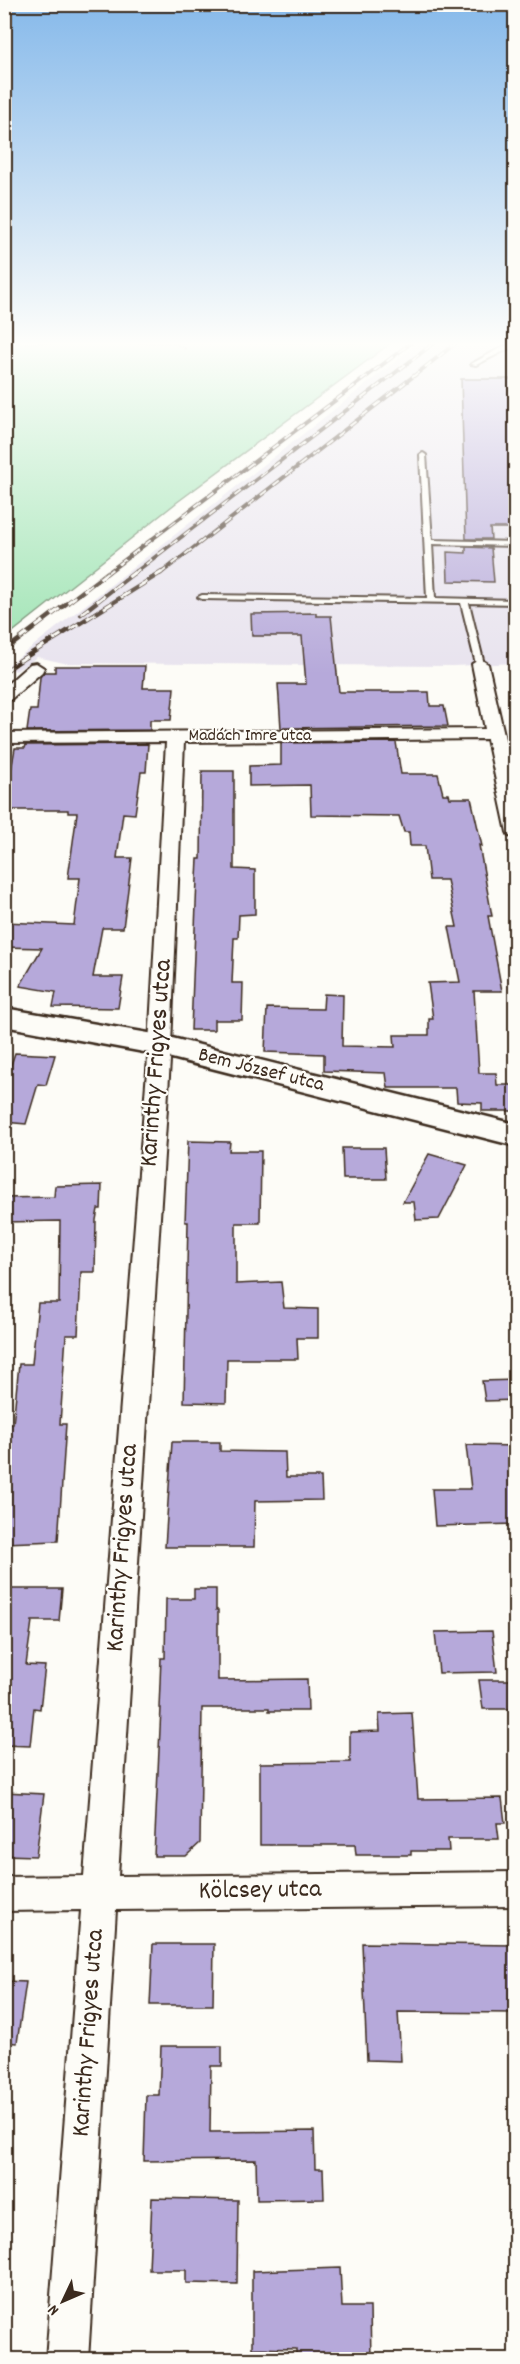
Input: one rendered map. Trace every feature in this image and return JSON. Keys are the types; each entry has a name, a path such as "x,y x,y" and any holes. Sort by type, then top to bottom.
{"main road":[{"name":"Bem József utca","path":"4,1017 160,1045 516,1136"}],"street":[{"path":"480,664 516,832"},
{"path":"4,696 36,668"},
{"name":"Madách Imre utca","path":"4,738 496,734"},
{"name":"Karinthy Frigyes utca","path":"67,2360 160,1045 175,736"},
{"name":"Kölcsey utca","path":"4,1894 516,1888"}],"lane":[{"path":"423,455 431,600"},
{"path":"428,542 516,544"},
{"path":"202,597 516,602"},
{"path":"464,601 480,664"}],"shaded area":[{"path":"278,453 515,453 515,663 453,666 64,663 37,657 16,671 5,668"}],"green space":[{"path":"5,453 243,453 176,503 5,638"}],"building":[{"path":"463,453 516,453 516,528 490,528 491,539 466,539"},
{"path":"466,547 491,548 494,582 448,581 447,552 466,553"},
{"path":"316,613 316,616 331,616 339,692 429,692 430,706 444,706 448,726 281,728 278,684 306,684 302,636 252,636 251,614"},
{"path":"55,666 145,666 143,688 174,688 171,720 150,720 150,730 27,731 30,710 37,710 40,677 44,672 55,672"},
{"path":"396,742 401,774 438,774 443,794 449,794 450,798 471,798 482,846 479,845 492,916 488,916 502,991 474,991 479,1073 496,1073 497,1085 516,1085 516,1111 482,1111 482,1103 457,1102 456,1088 388,1088 386,1073 324,1071 324,1054 265,1052 267,1008 323,1009 324,994 343,995 342,1046 395,1047 394,1035 429,1035 429,1019 433,1019 428,983 460,982 449,927 457,927 447,880 429,880 425,846 410,846 409,832 404,832 399,816 311,815 310,785 249,786 249,766 281,765 281,743"},
{"path":"148,744 146,772 141,772 135,814 123,813 117,858 132,858 123,928 102,928 93,977 123,977 118,1008 53,1007 56,992 20,986 42,948 4,947 4,922 74,925 80,878 68,878 77,813 68,813 68,810 4,810 15,748 25,748 26,745"},
{"path":"202,771 234,771 234,869 255,870 255,914 239,915 238,938 234,938 232,983 243,983 242,1020 214,1020 214,1030 191,1030 198,859 201,859"},
{"path":"15,1053 55,1055 46,1085 38,1084 26,1124 4,1122 4,1085"},
{"path":"188,1141 230,1142 229,1151 261,1151 260,1223 236,1223 236,1284 281,1282 284,1308 318,1309 318,1338 297,1338 298,1359 227,1359 226,1403 184,1402"},
{"path":"342,1148 384,1148 386,1179 343,1179"},
{"path":"429,1154 467,1165 439,1219 416,1220 414,1202 403,1202"},
{"path":"102,1185 101,1209 98,1209 96,1220 95,1272 81,1272 78,1335 66,1335 60,1424 66,1424 58,1541 4,1543 4,1449 8,1424 13,1424 19,1364 32,1364 38,1303 59,1303 60,1221 4,1222 4,1198 54,1197 55,1186"},
{"path":"516,1380 516,1400 485,1401 482,1381"},
{"path":"172,1442 220,1442 220,1451 285,1452 286,1477 321,1477 322,1500 255,1501 254,1547 165,1547"},
{"path":"466,1445 516,1446 516,1524 435,1526 432,1489 471,1489"},
{"path":"4,1589 62,1589 59,1621 32,1621 26,1665 45,1666 40,1709 34,1708 30,1746 4,1745"},
{"path":"194,1589 216,1589 218,1680 307,1679 308,1711 269,1711 269,1708 202,1708 200,1843 186,1856 154,1856 161,1658 165,1658 166,1599 194,1599"},
{"path":"492,1631 497,1672 439,1673 435,1632"},
{"path":"479,1680 516,1680 516,1709 483,1709"},
{"path":"412,1713 418,1799 502,1798 505,1823 497,1823 499,1839 448,1839 449,1851 411,1851 411,1855 356,1855 355,1845 260,1845 260,1763 350,1762 350,1732 380,1731 379,1714"},
{"path":"4,1792 44,1794 36,1856 4,1855"},
{"path":"362,1943 513,1945 516,2013 398,2012 401,2061 367,2060"},
{"path":"153,1944 214,1944 213,2005 150,2005"},
{"path":"4,1981 26,1982 17,2043 4,2042"},
{"path":"161,2046 222,2046 222,2066 211,2066 210,2132 314,2131 315,2169 323,2169 324,2199 257,2200 256,2160 144,2161 146,2095 159,2095"},
{"path":"152,2198 238,2200 237,2284 186,2283 186,2270 149,2270"},
{"path":"340,2268 342,2307 370,2307 371,2360 296,2360 296,2349 252,2348 252,2271"}],"railway":[{"path":"106,574 265,453"},
{"path":"133,574 290,453"},
{"path":"160,574 315,453"},
{"path":"4,651 108,572"},
{"path":"81,614 135,572"},
{"path":"19,661 162,572"},
{"path":"4,672 24,658"}]}
